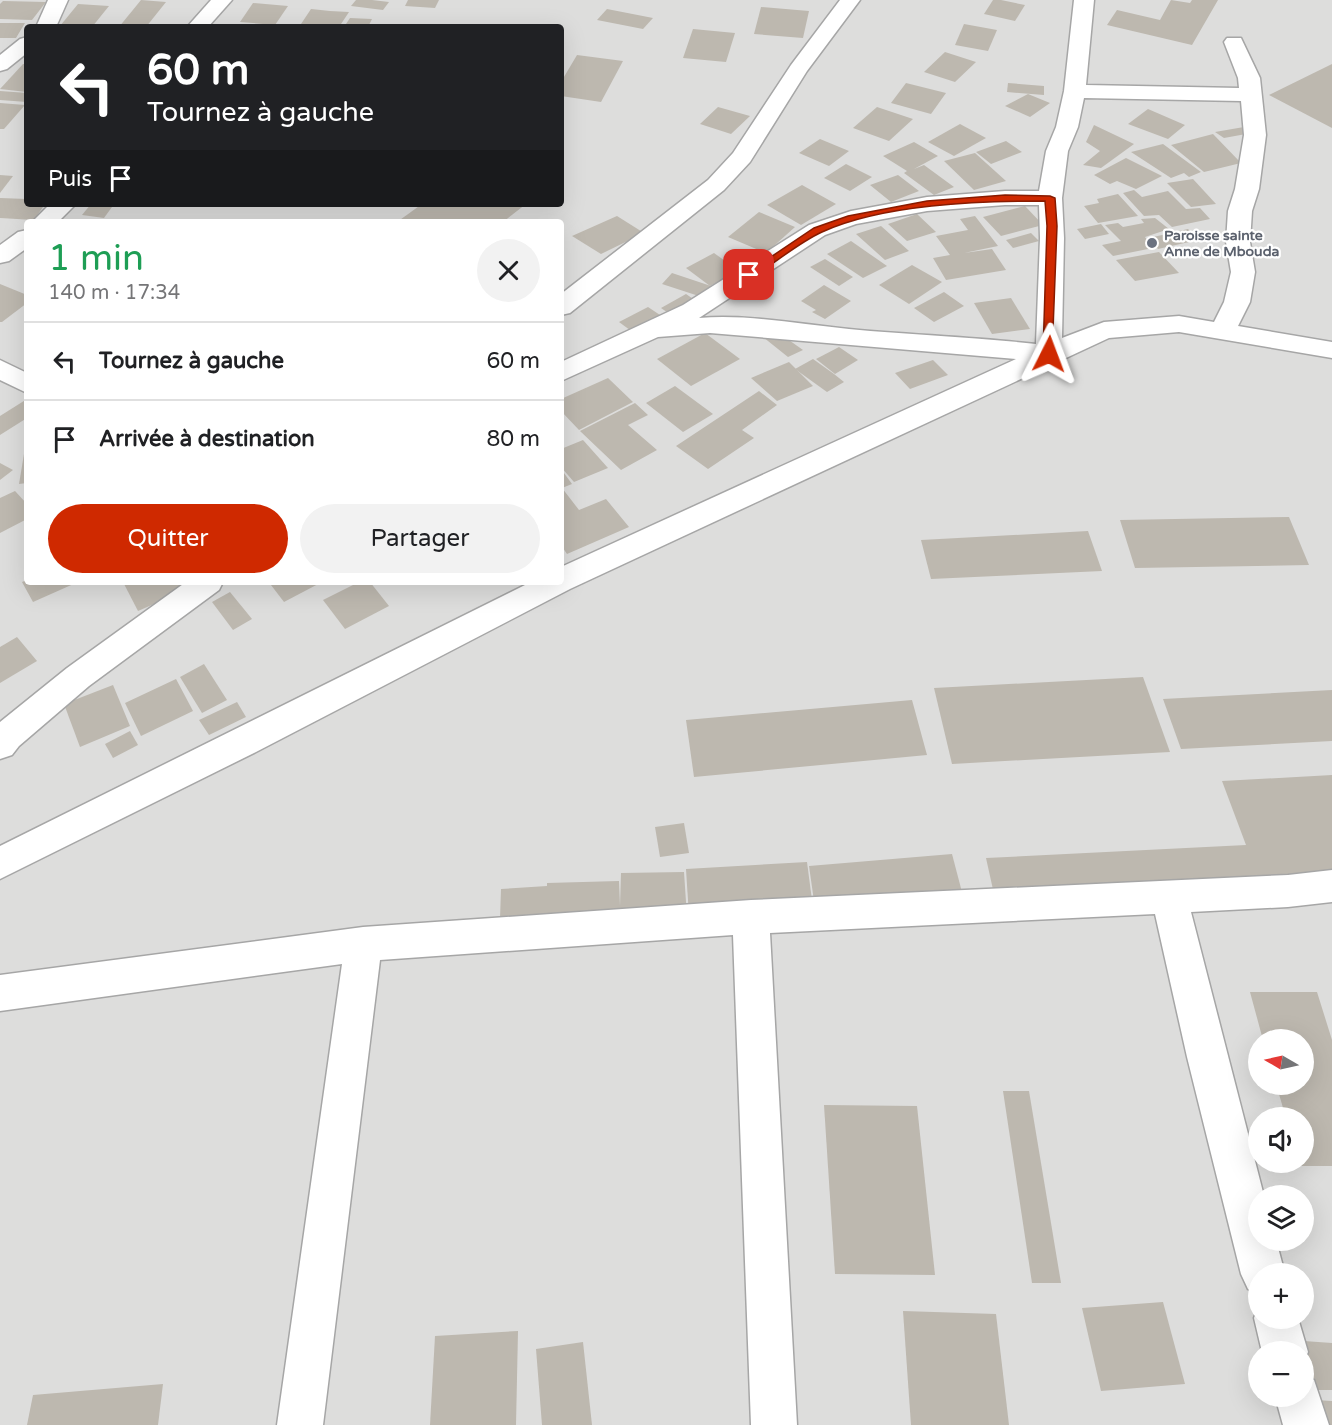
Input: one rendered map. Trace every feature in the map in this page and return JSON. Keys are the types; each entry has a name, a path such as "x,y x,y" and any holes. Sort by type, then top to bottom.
{"street":[{"path":"47,24 58,0"},
{"path":"200,24 222,0"},
{"path":"564,305 723,178 742,157 798,69 850,0"},
{"path":"1049,354 1052,222 1050,198 1057,151 1075,91 1084,0"},
{"path":"1222,332 1237,302 1243,272 1238,242 1240,211 1247,189 1255,135 1249,78 1233,42"},
{"path":"0,65 24,45"},
{"path":"1075,91 1250,95"},
{"path":"564,371 692,311 817,230 851,218 927,204 1005,198 1050,198"},
{"path":"47,219 61,207"},
{"path":"0,256 24,239"},
{"path":"564,579 1104,330 1179,324 1261,336 1332,350"},
{"path":"653,329 710,325 866,339 957,344 1049,354"},
{"path":"0,369 24,382"},
{"path":"0,745 78,677 204,585"},
{"path":"0,863 244,742 551,585"},
{"path":"0,993 363,944 751,917 1332,886"},
{"path":"1169,896 1207,1057 1260,1263"},
{"path":"751,917 757,1090 774,1425"},
{"path":"300,1425 363,944"},
{"path":"1301,1407 1306,1425"}],"shaded area":[{"path":"0,0 1332,0 1332,1425 0,1425"}],"building":[{"path":"141,0 166,2 148,24 121,24"},
{"path":"356,0 389,2 383,10 351,6"},
{"path":"408,0 439,0 435,8 405,6"},
{"path":"993,0 1025,5 1015,21 984,14"},
{"path":"1171,0 1190,3 1192,0 1218,0 1192,45 1107,25 1117,10 1160,20"},
{"path":"3,1 46,2 32,20 0,19 0,4"},
{"path":"253,3 288,6 276,24 240,22"},
{"path":"78,4 109,6 94,24 62,24"},
{"path":"761,7 809,11 803,38 754,34"},
{"path":"311,9 349,12 341,24 301,24"},
{"path":"607,9 653,18 643,29 597,20"},
{"path":"350,18 372,19 370,24 346,24"},
{"path":"0,23 25,23 16,38 0,38"},
{"path":"964,24 997,30 988,51 955,45"},
{"path":"693,29 735,33 726,62 683,58"},
{"path":"945,52 976,62 955,82 924,72"},
{"path":"577,55 623,61 601,102 564,96 564,77"},
{"path":"23,64 24,64 24,92 0,89"},
{"path":"1332,64 1332,128 1269,95"},
{"path":"906,83 946,93 931,114 891,103"},
{"path":"1008,83 1044,86 1044,95 1007,92"},
{"path":"0,91 24,93 24,102 0,100"},
{"path":"1028,94 1050,103 1030,117 1005,106"},
{"path":"0,103 24,105 4,129 0,129"},
{"path":"718,107 750,116 731,134 700,124"},
{"path":"877,107 913,119 889,141 853,128"},
{"path":"1148,109 1185,125 1168,139 1128,124"},
{"path":"960,124 986,138 954,156 928,142"},
{"path":"1094,125 1134,144 1101,168 1083,165 1100,151 1086,142"},
{"path":"1244,127 1246,134 1224,138 1215,132"},
{"path":"1213,134 1241,163 1204,172 1171,145"},
{"path":"820,139 849,151 829,166 799,153"},
{"path":"1006,141 1022,152 991,164 976,152"},
{"path":"914,142 938,156 914,169 924,165 954,187 934,195 904,173 907,171 883,156"},
{"path":"1163,144 1201,172 1189,177 1184,173 1171,178 1131,152"},
{"path":"975,153 1006,181 974,190 944,161"},
{"path":"1126,158 1162,176 1136,189 1117,181 1110,184 1094,175"},
{"path":"846,164 872,177 850,191 824,178"},
{"path":"0,175 13,176 0,193"},
{"path":"898,175 919,191 891,202 870,185"},
{"path":"1193,179 1216,204 1191,207 1167,183"},
{"path":"802,185 836,204 801,225 767,205"},
{"path":"1134,190 1142,197 1168,191 1186,209 1200,208 1210,219 1172,227 1159,215 1144,216 1123,193"},
{"path":"1118,194 1138,216 1098,223 1084,206 1099,203 1097,199"},
{"path":"0,198 24,199 24,207 43,207 35,219 0,218"},
{"path":"1025,206 1043,225 1001,236 983,217"},
{"path":"89,207 112,207 104,218 82,215"},
{"path":"418,207 522,207 507,219 401,219"},
{"path":"759,212 795,227 766,253 728,237"},
{"path":"917,214 936,232 907,241 888,224"},
{"path":"617,216 644,233 601,254 572,236"},
{"path":"975,216 998,246 964,253 992,249 1006,270 946,280 933,258 950,255 936,236 968,230 960,219"},
{"path":"1155,218 1169,229 1145,237 1153,248 1113,256 1102,245 1121,241 1105,225 1118,223 1123,227 1144,223 1141,219"},
{"path":"1101,224 1109,234 1085,239 1077,229"},
{"path":"881,226 909,251 885,260 856,234"},
{"path":"1188,229 1198,240 1158,249 1149,238"},
{"path":"1031,233 1039,241 1013,248 1006,240"},
{"path":"851,241 887,266 863,278 827,254"},
{"path":"1159,252 1179,273 1135,281 1116,260"},
{"path":"714,253 739,271 710,286 686,268"},
{"path":"825,259 853,277 839,286 810,267"},
{"path":"912,265 942,282 909,304 879,285"},
{"path":"672,273 717,288 708,299 662,284"},
{"path":"0,284 24,294 24,305 0,322"},
{"path":"824,285 851,301 825,319 812,312 816,310 801,301"},
{"path":"944,292 964,306 934,322 914,308"},
{"path":"686,294 699,303 674,317 661,308"},
{"path":"1011,298 1030,329 992,334 974,303"},
{"path":"648,307 663,317 634,333 619,322"},
{"path":"776,331 803,350 788,357 763,337"},
{"path":"705,333 740,359 691,386 657,359"},
{"path":"839,347 858,360 835,374 816,359"},
{"path":"813,359 844,382 827,392 795,369"},
{"path":"933,360 948,375 910,389 895,373"},
{"path":"789,362 813,386 777,401 751,378"},
{"path":"608,378 633,402 579,430 564,414 564,398"},
{"path":"675,386 713,414 683,432 646,403"},
{"path":"759,391 777,405 742,430 754,438 708,469 676,446"},
{"path":"24,401 24,420 0,435 0,416"},
{"path":"635,403 648,415 628,425 657,450 621,470 580,431"},
{"path":"583,440 608,468 574,482 564,470 564,448"},
{"path":"24,454 24,483 19,484"},
{"path":"0,463 13,470 0,480"},
{"path":"564,473 572,484 564,487"},
{"path":"15,491 24,501 24,521 0,533 0,498"},
{"path":"564,491 579,510 606,499 629,527 567,554 564,550"},
{"path":"1289,517 1309,565 1135,568 1120,520"},
{"path":"1088,531 1102,571 931,579 921,540"},
{"path":"24,581 24,585 71,585 33,602 22,582"},
{"path":"125,585 184,585 186,590 138,611"},
{"path":"271,585 316,585 284,602"},
{"path":"353,585 372,585 389,606 345,629 323,600"},
{"path":"230,592 252,619 233,630 212,602"},
{"path":"17,637 37,661 0,683 0,647"},
{"path":"204,664 227,700 202,713 180,677"},
{"path":"1143,677 1170,752 952,764 934,688"},
{"path":"176,679 193,711 141,736 125,703"},
{"path":"113,685 130,726 80,747 64,704"},
{"path":"1332,690 1332,741 1181,749 1163,699"},
{"path":"912,700 927,755 694,777 686,720"},
{"path":"237,702 246,717 209,735 199,720"},
{"path":"130,731 138,745 113,758 105,744"},
{"path":"1332,775 1332,876 994,894 986,858 1246,845 1222,781"},
{"path":"684,823 689,853 660,857 655,827"},
{"path":"952,854 963,896 815,908 809,866"},
{"path":"807,862 813,908 689,916 686,869"},
{"path":"684,872 687,917 500,919 501,889 547,886 547,883 619,881 620,906 621,873"},
{"path":"1250,992 1317,992 1332,1040 1332,1166 1314,1166 1314,1107 1283,1107 1279,1095 1314,1095 1314,1029 1260,1029"},
{"path":"1003,1091 1029,1091 1061,1283 1032,1283"},
{"path":"824,1105 917,1106 935,1275 835,1274"},
{"path":"1163,1302 1185,1384 1101,1391 1082,1308"},
{"path":"903,1311 996,1314 1009,1425 911,1425"},
{"path":"518,1331 516,1425 430,1425 435,1336"},
{"path":"583,1342 592,1425 542,1425 536,1349"},
{"path":"1314,1342 1332,1343 1332,1390 1315,1390"},
{"path":"163,1384 158,1425 27,1425 33,1395"},
{"path":"1315,1400 1332,1401 1332,1425 1320,1425"}],"place":[{"name":"Paroisse sainte Anne de Mbouda","path":"1152,243"}],"route":[{"path":"749,275 817,230 851,218 927,204 1005,198 1050,198 1052,226 1049,354"}]}
